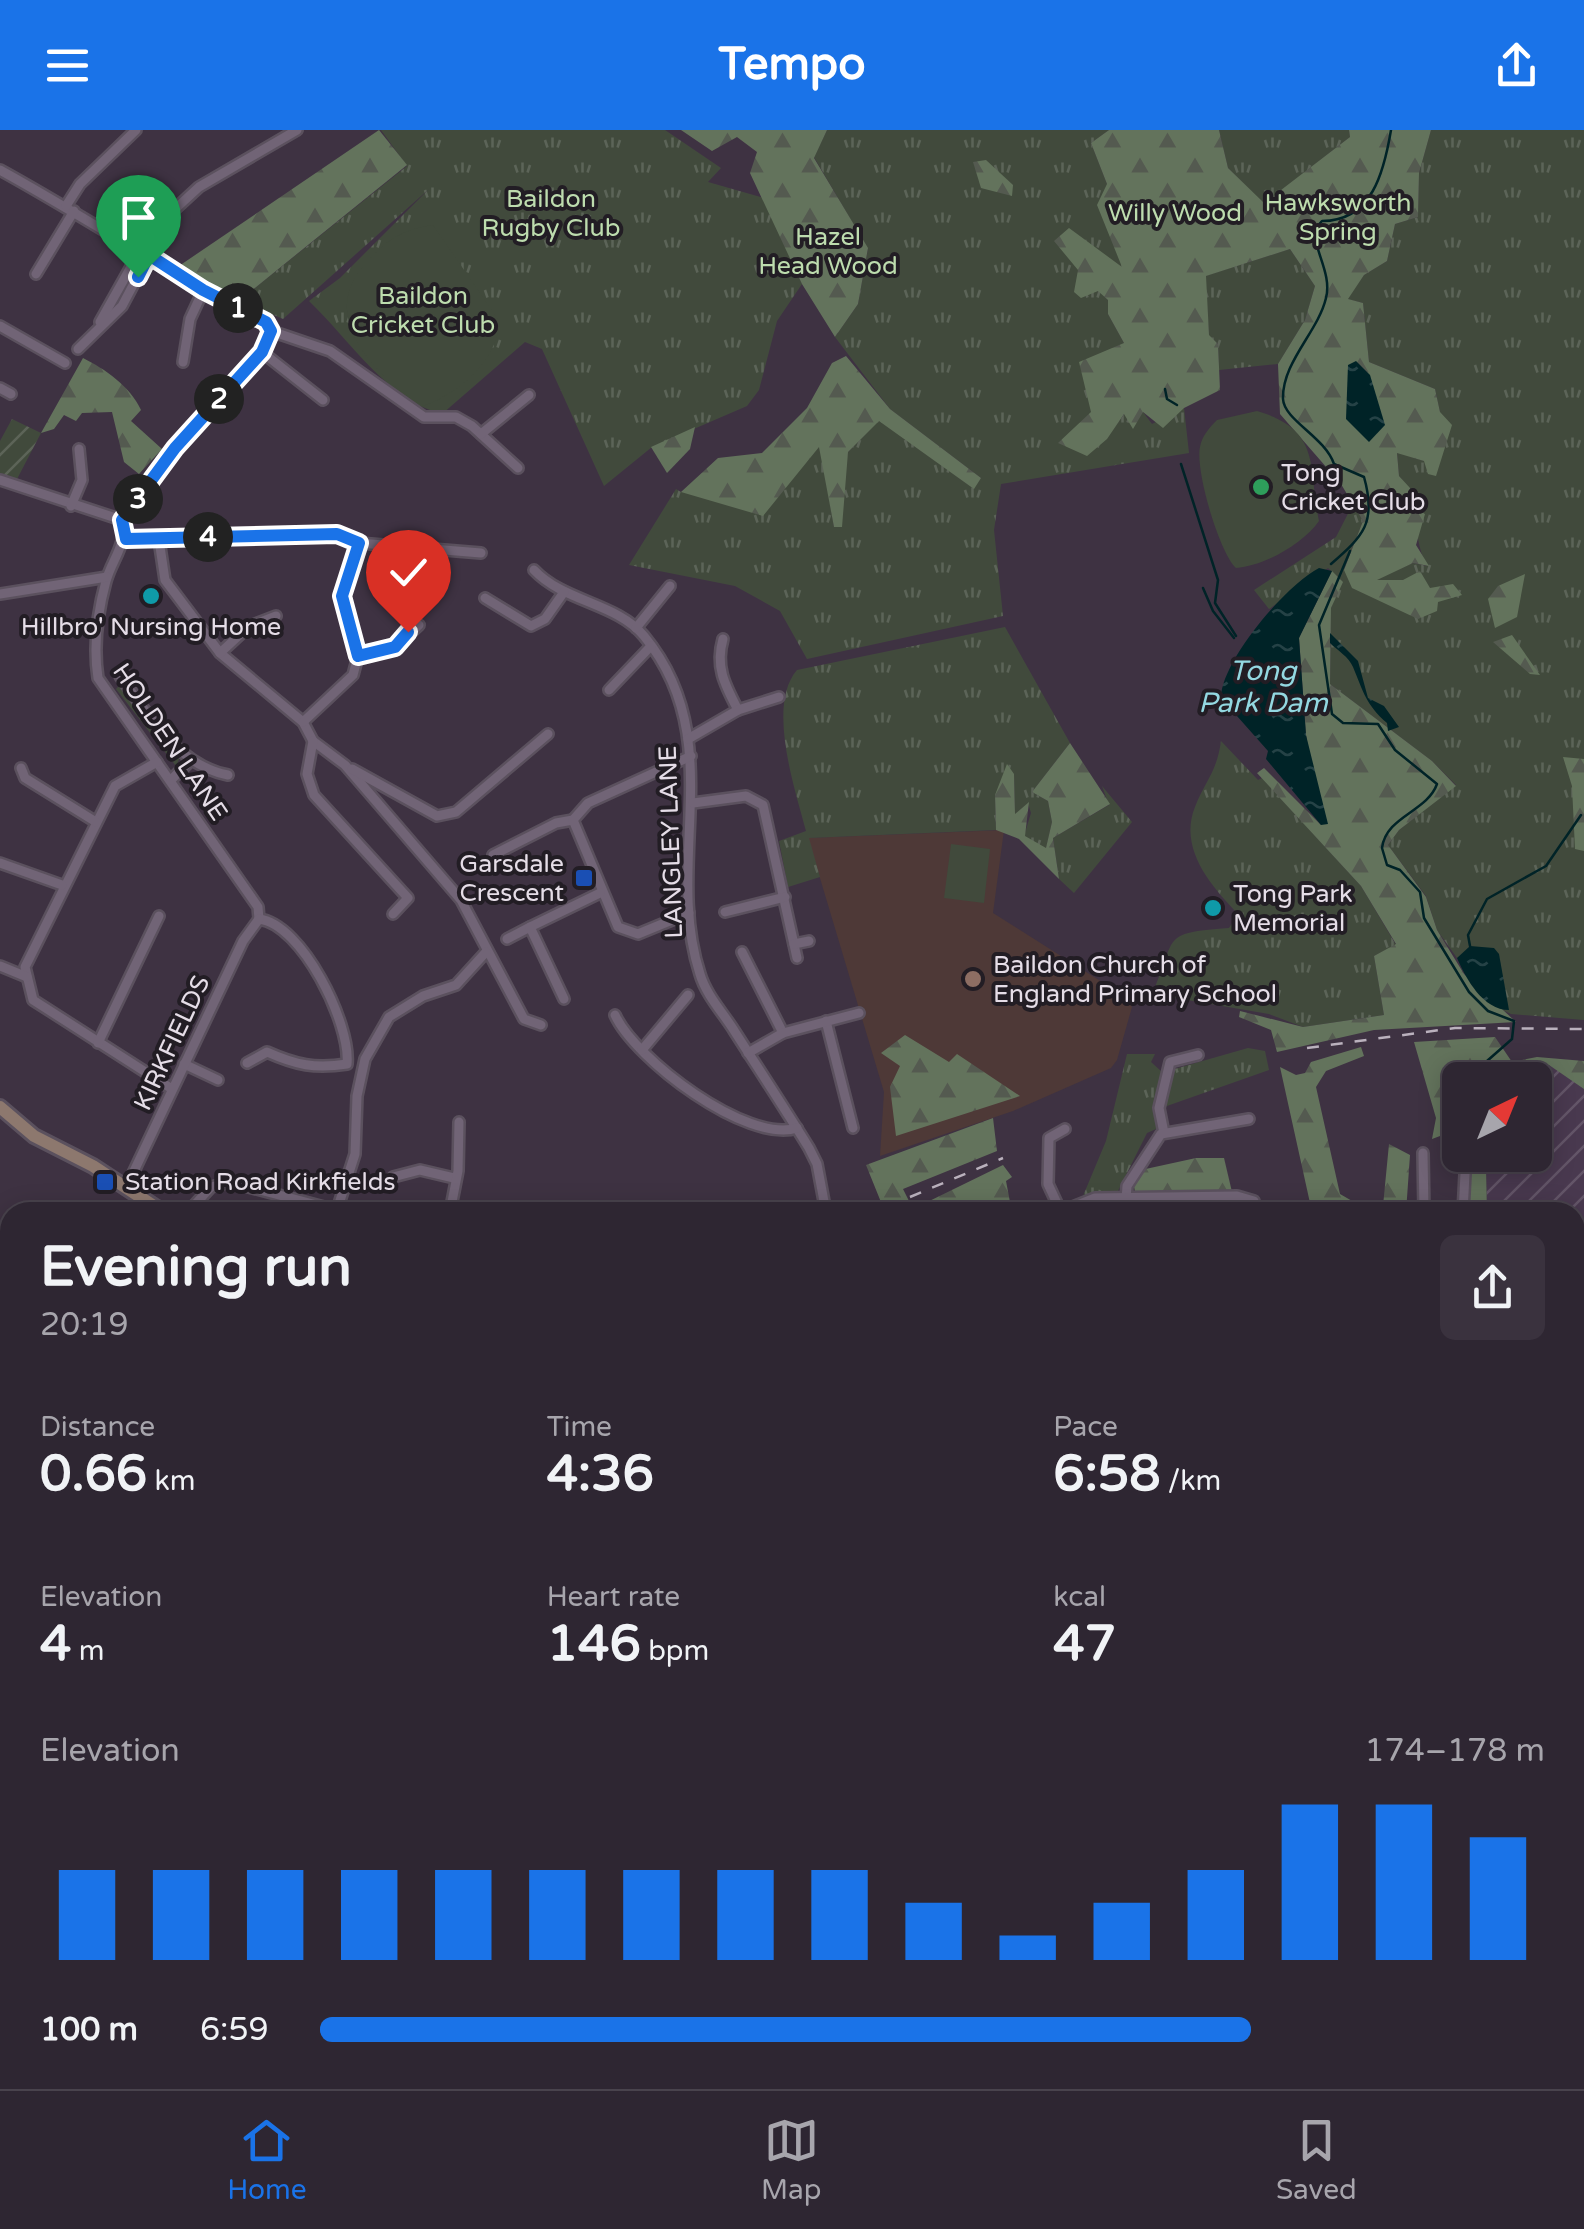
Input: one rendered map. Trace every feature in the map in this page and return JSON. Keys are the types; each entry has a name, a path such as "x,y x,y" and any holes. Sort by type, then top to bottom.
{"street":[{"path":"36,274 80,184 136,130"},
{"path":"78,349 99,325 142,250 199,187 297,130"},
{"path":"0,170 142,250 203,290 266,322 271,331 330,351 424,417 456,417 518,468"},
{"path":"183,362 190,319 203,290"},
{"path":"0,326 65,363"},
{"path":"271,331 262,352 175,448 122,520 126,539 321,534 359,543 481,553"},
{"path":"262,352 323,400"},
{"path":"44,367 51,355"},
{"path":"481,434 528,395"},
{"path":"71,506 82,480 80,449"},
{"path":"0,480 122,520"},
{"name":"HOLDEN LANE","path":"126,539 107,577 93,646 98,678 258,907 259,919"},
{"path":"159,540 165,580 220,653 302,722 313,741 345,766 437,816 456,812 548,734"},
{"path":"302,722 353,674 358,656 342,596 359,543"},
{"name":"LANGLEY LANE","path":"534,570 564,592 636,628 651,646 678,698 691,756 689,913 700,975 817,1164 824,1202"},
{"path":"0,594 107,577"},
{"path":"636,628 670,586"},
{"path":"490,602 525,630 545,619 564,592"},
{"path":"220,653 248,627 276,616"},
{"path":"358,656 395,647 418,625"},
{"path":"723,638 718,654 722,679 738,710"},
{"path":"609,690 651,646"},
{"path":"120,676 156,725 191,760 228,774"},
{"path":"688,738 738,710 779,697"},
{"path":"313,741 306,774 314,796 408,898 393,914"},
{"path":"493,855 556,823 572,820 588,803 691,756"},
{"path":"171,780 191,760"},
{"path":"157,762 115,786 62,885 25,968 33,1000 172,1088"},
{"path":"345,766 461,900 524,1018 541,1025"},
{"path":"21,768 25,778 96,822"},
{"path":"693,803 740,796 759,800 770,820 797,958"},
{"path":"572,820 600,893 618,927 638,934 689,913"},
{"path":"0,863 62,885"},
{"path":"506,939 600,893"},
{"path":"724,912 785,897"},
{"path":"740,908 744,922"},
{"path":"98,1043 159,916"},
{"path":"247,1062 267,1052 300,1066 322,1068 347,1064 348,1054 337,1008 311,964 285,932 268,920 259,919"},
{"name":"KIRKFIELDS","path":"126,1188 243,940 259,919"},
{"path":"530,928 564,998"},
{"path":"794,944 809,941"},
{"path":"342,1202 355,1154 357,1096 364,1058 389,1017 423,996 456,985 486,952"},
{"path":"742,952 783,1034"},
{"path":"0,966 28,976"},
{"path":"642,1050 688,995"},
{"path":"748,1052 783,1034 859,1013"},
{"path":"615,1015 642,1050 718,1111 760,1125 797,1128"},
{"path":"826,1021 852,1128"},
{"path":"1164,1133 1159,1108 1170,1062 1198,1055"},
{"path":"184,1064 218,1080"},
{"path":"0,1107 34,1136 64,1148 148,1202"},
{"path":"1126,1200 1127,1186 1152,1142 1164,1133 1249,1119"},
{"path":"451,1202 458,1171 459,1122"},
{"path":"1056,1202 1048,1184 1049,1138 1065,1130"},
{"path":"1423,1153 1424,1202"},
{"path":"392,1177 420,1170 454,1178"},
{"path":"1464,1202 1465,1172"},
{"path":"198,1202 211,1188 230,1182 306,1202"},
{"path":"1085,1202 1095,1198 1237,1196 1254,1201"}],"shaded area":[{"name":"Baildon Church of England Primary School","path":"1004,830 993,913 1124,996 1132,1007 1117,1060 1111,1068 1013,1111 880,1156 884,1092 808,838"},
{"path":"1552,1067 1568,1076 1584,1078 1584,1202 1487,1202 1486,1172 1552,1172"}],"green space":[{"path":"379,130 407,165 240,300 179,266"},
{"name":"Baildon Rugby Club","path":"381,130 665,130 721,168 708,182 764,198 802,284 777,321 759,390 747,406 652,447 604,486 542,349 525,342 442,414 422,407 386,382 309,301 340,278 429,189 283,319 240,300 407,166"},
{"name":"Hazel Head Wood","path":"681,130 827,130 814,158 868,248 858,304 835,337 802,284 750,173 757,152 737,137 712,151"},
{"path":"827,130 1109,130 1091,143 1107,184 1123,269 1098,290 1108,300 1108,314 1124,343 1116,425 1125,413 1143,412 1152,424 1184,408 1189,453 1001,484 994,530 1003,616 807,659 780,611 735,586 629,565 676,489 681,492 820,446 834,527 848,452 879,420 973,488 981,478 890,409 835,337 858,304 868,249 814,157"},
{"path":"1109,130 1219,130 1228,168 1264,203 1350,137 1349,130 1431,130 1419,173 1418,217 1395,224 1387,261 1364,275 1348,299 1363,303 1369,362 1435,389 1440,412 1452,425 1436,476 1428,474 1424,461 1397,453 1399,476 1410,488 1411,507 1425,514 1416,545 1429,566 1413,563 1377,580 1403,580 1420,571 1430,588 1453,584 1462,595 1438,602 1437,611 1418,619 1352,588 1344,570 1363,521 1341,484 1280,414 1278,364 1305,320 1315,286 1290,249 1206,276 1209,335 1218,344 1220,390 1184,408 1163,428 1143,412 1133,429 1124,414 1107,439 1087,456 1058,443 1091,412 1079,362 1124,343 1108,314 1108,300 1098,291 1081,298 1074,292 1078,270 1054,241 1069,228 1122,267 1097,205 1107,184 1091,143"},
{"path":"1219,130 1349,130 1350,137 1264,204 1228,168"},
{"path":"1431,130 1584,130 1584,1020 1511,1014 1490,1004 1437,930 1426,896 1388,845 1399,830 1456,785 1432,761 1330,684 1331,608 1341,580 1328,568 1269,609 1254,590 1336,537 1353,504 1363,521 1344,569 1351,583 1403,580 1373,580 1413,563 1427,566 1410,495 1399,476 1397,452 1424,461 1440,412 1435,389 1369,362 1363,303 1347,299 1364,275 1387,261 1395,224 1418,217 1419,173"},
{"path":"986,160 1013,185 1012,196 981,188 973,162"},
{"name":"Baildon Cricket Club","path":"433,225 500,322 491,351 472,376 447,395 420,407 385,377 357,342 349,323 347,303 353,283 382,248 404,233"},
{"path":"1290,249 1315,286 1305,320 1278,364 1219,370 1218,344 1209,336 1205,276"},
{"path":"846,356 890,409 981,478 974,489 879,421 848,452 842,527 834,527 819,447 763,516 681,492 718,458 762,453 807,408 832,363"},
{"path":"83,358 124,386 141,410 131,421 162,449 139,474 124,462 112,412 82,413 76,421 64,415 54,429 41,433"},
{"name":"Tong Cricket Club","path":"1257,411 1278,419 1303,440 1312,468 1319,521 1282,552 1236,568 1222,546 1210,510 1201,473 1200,447 1217,420"},
{"path":"12,419 41,433 16,481 0,474 0,441"},
{"path":"695,427 690,449 667,473 651,447"},
{"path":"1332,571 1343,582 1331,608 1330,684 1432,761 1456,786 1399,830 1388,845 1426,897 1437,930 1464,974 1516,1022 1374,1030 1277,1052 1271,1030 1239,1017 1240,1011 1303,1027 1384,1015 1374,956 1396,944 1361,886 1257,773 1264,768 1321,825 1306,735 1299,638"},
{"path":"1525,574 1517,617 1495,628 1488,599 1498,586"},
{"path":"1005,627 1070,743 1032,792 1048,801 1052,822 1046,849 1024,836 1031,813 1028,803 1015,815 1014,774 995,795 996,830 809,838 820,877 788,887 779,841 806,831 790,770 784,724 788,685 797,670"},
{"path":"1512,635 1540,675 1530,674 1493,642"},
{"path":"121,684 181,755 176,766 116,689"},
{"path":"1221,741 1258,780 1262,778 1361,886 1396,945 1374,956 1384,1015 1303,1027 1269,1014 1152,994 1174,941 1191,932 1229,928 1238,914 1208,879 1191,838 1195,807 1214,769"},
{"path":"1070,743 1110,804 1053,838 1059,879 1019,839 996,830 995,795 1007,764 1014,774 1015,814 1029,802 1025,836 1046,848 1052,822 1048,801 1032,792"},
{"path":"1563,757 1584,759 1584,851 1575,849 1572,786"},
{"path":"1102,786 1132,822 1074,893 1059,879 1053,838 1109,805"},
{"path":"951,844 990,849 984,903 944,898"},
{"path":"905,1035 949,1062 957,1054 1020,1096 896,1136 890,1087 900,1066 881,1053"},
{"path":"1495,1037 1512,1062 1442,1062 1442,1130 1440,1136 1432,1139 1436,1118 1414,1042"},
{"path":"1361,1047 1364,1056 1326,1071 1316,1087 1340,1194 1354,1202 1310,1202 1280,1067 1296,1075 1305,1073 1311,1062"},
{"path":"1248,1048 1265,1051 1269,1070 1164,1107 1171,1070"},
{"path":"1127,1054 1155,1054 1151,1062 1162,1072 1156,1129 1147,1133 1116,1195 1083,1196 1106,1141"},
{"path":"1537,1057 1584,1061 1584,1089 1552,1067 1552,1062 1512,1062"},
{"path":"993,1118 997,1151 903,1189 910,1202 881,1202 866,1165"},
{"path":"1389,1144 1410,1155 1407,1202 1383,1202"},
{"path":"1196,1158 1224,1158 1232,1192 1136,1196 1133,1182 1141,1170"},
{"path":"1003,1165 1012,1177 1006,1181 1010,1202 927,1202"},
{"path":"1465,1172 1486,1172 1487,1202 1462,1202"}],"water":[{"path":"1356,361 1370,375 1385,425 1369,442 1346,419 1348,365"},
{"name":"Tong Park Dam","path":"1319,568 1332,571 1299,638 1306,735 1328,824 1321,825 1266,759 1268,751 1221,698 1232,664 1258,625 1290,590"},
{"path":"1330,633 1358,661 1368,698 1384,706 1399,727 1388,731 1387,723 1366,697 1351,663 1330,643"},
{"path":"1470,946 1494,948 1499,954 1509,1010 1491,1005 1471,984 1457,958"}],"waterway":[{"path":"1331,564 1359,536 1368,517 1364,477 1334,464 1322,445 1290,414 1283,399 1284,385 1326,298 1327,281 1314,230 1322,221 1339,219 1364,203 1379,177 1391,130"},
{"path":"1165,389 1167,399 1177,405"},
{"path":"1181,464 1218,580 1215,603 1236,636"},
{"path":"1350,551 1319,625 1332,714 1343,723 1378,724 1395,750 1437,784 1425,801 1391,828 1382,848 1387,865 1400,870 1420,892 1424,918 1469,992 1488,1011 1514,1021 1512,1039 1487,1062"},
{"path":"1203,588 1213,611 1234,638"},
{"path":"1470,946 1468,935 1487,899 1546,866 1581,815"}],"railway":[{"path":"1307,1048 1455,1028 1584,1029"},
{"path":"910,1197 1003,1158"}],"place":[{"name":"Tong Cricket Club","path":"1261,487"},
{"name":"Hillbro' Nursing Home","path":"151,596"},
{"name":"Garsdale Crescent","path":"584,878"},
{"name":"Tong Park Memorial","path":"1213,908"},
{"name":"Baildon Church of England Primary School","path":"973,979"},
{"name":"Station Road Kirkfields","path":"105,1182"}],"route":[{"path":"138,277 149,255 203,290 266,322 271,331 262,352 175,448 122,520 126,539 337,534 359,543 342,596 346,624 358,656 395,647 408,632"}],"park label":[{"name":"Willy Wood","path":"1175,213"},
{"name":"Hawksworth Spring","path":"1338,218"}]}
